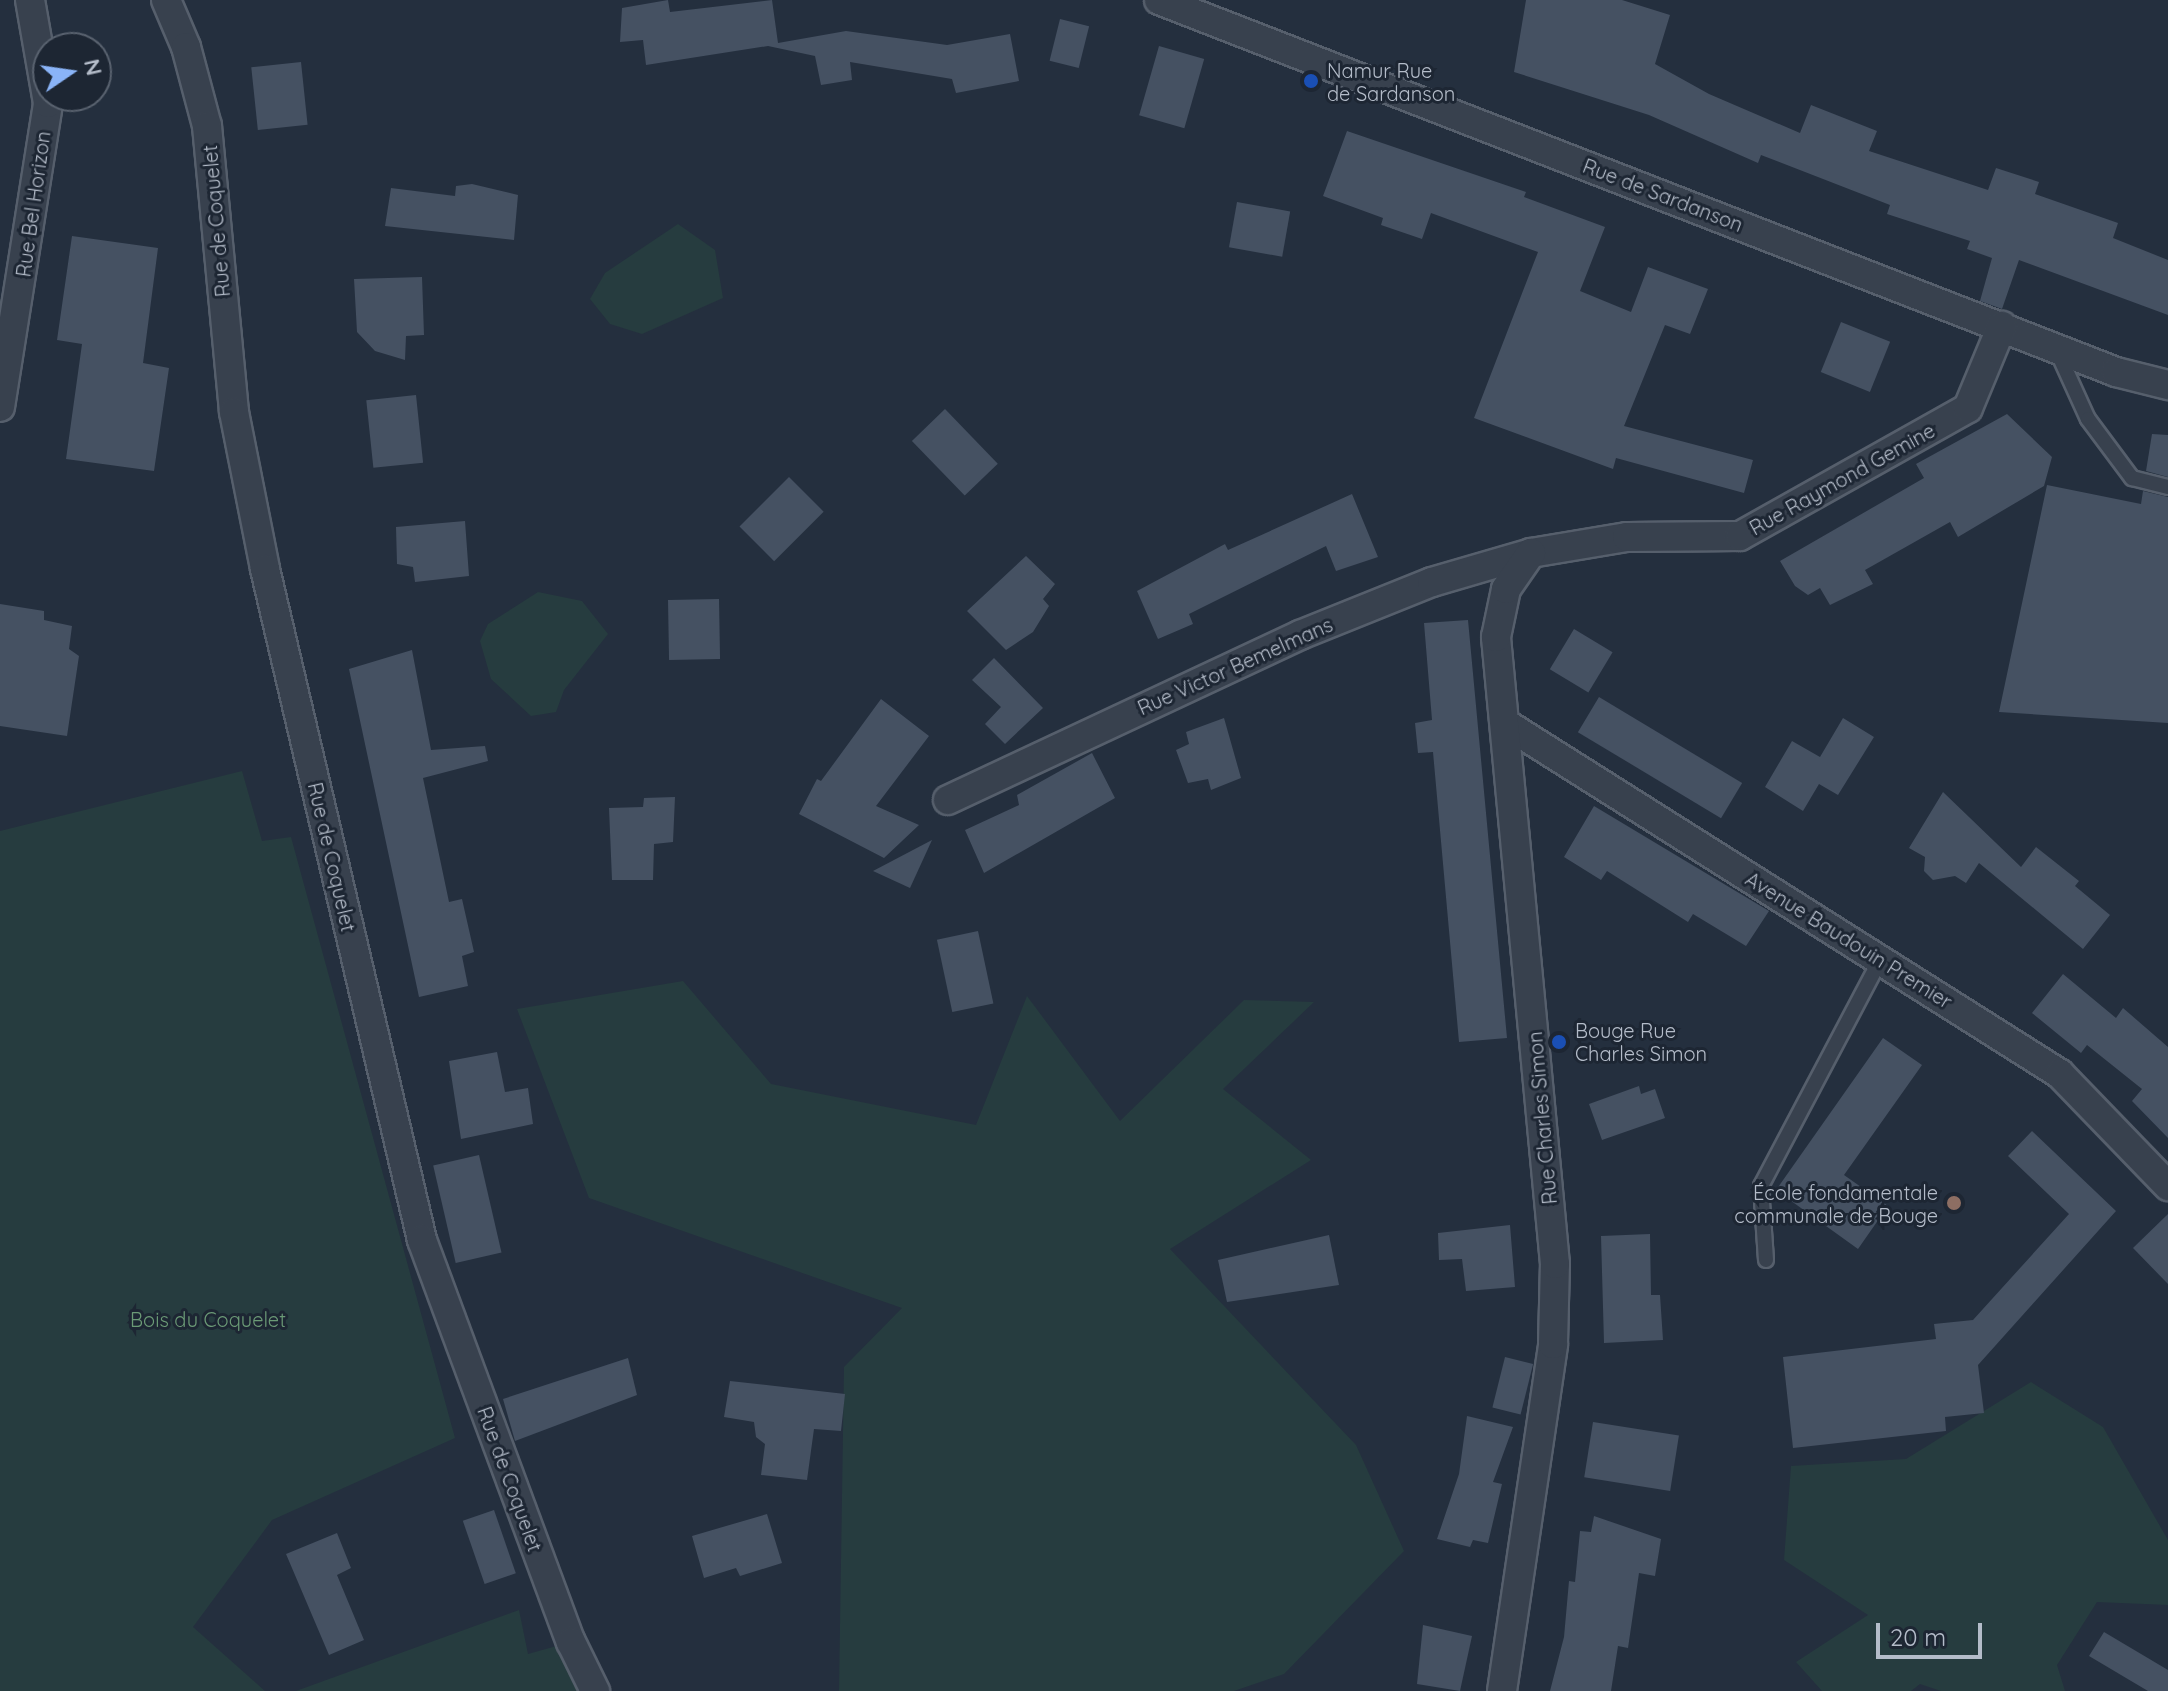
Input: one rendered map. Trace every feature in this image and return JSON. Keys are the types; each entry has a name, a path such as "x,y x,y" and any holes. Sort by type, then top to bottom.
{"street":[{"name":"Rue Bel Horizon","path":"0,407 48,103 30,0"},
{"name":"Rue de Coquelet","path":"166,0 186,47 207,126 234,412 265,569 422,1240 571,1642 595,1691"},
{"name":"Rue de Sardanson","path":"1159,0 2057,349 2168,385"},
{"name":"Rue Raymond Gemine","path":"1531,553 1627,537 1740,536 1968,408 2002,326"},
{"name":"Rue Charles Simon","path":"1502,1691 1553,1344 1555,1264 1496,637 1506,589 1531,553"},
{"name":"Rue Victor Bemelmans","path":"948,800 1300,635 1432,582 1531,553"},
{"name":"Avenue Baudouin Premier","path":"1506,724 2060,1074 2168,1186"}],"lane":[{"path":"2057,349 2088,419 2132,478 2168,487"},
{"path":"1766,1260 1761,1186 1880,960"}],"green space":[{"path":"678,224 715,250 723,298 642,334 610,324 590,299 605,273"},
{"path":"538,592 582,601 608,634 564,690 556,712 531,716 491,679 480,641 488,624"},
{"name":"Bois du Coquelet","path":"242,771 262,841 291,837 455,1438 272,1520 193,1627 265,1691 0,1691 0,831"},
{"path":"683,981 771,1084 976,1125 1027,996 1120,1121 1244,1000 1314,1002 1223,1089 1311,1160 1170,1249 1356,1445 1404,1551 1284,1674 1234,1691 839,1691 844,1367 902,1308 589,1198 517,1009"},
{"path":"2031,1382 2103,1427 2168,1540 2168,1605 2097,1602 2057,1665 2065,1691 1941,1691 1920,1684 1911,1691 1822,1691 1796,1662 1868,1615 1784,1560 1791,1466 1906,1459"},
{"path":"519,1610 528,1654 571,1642 595,1691 296,1691"}],"building":[{"path":"668,0 670,12 772,0 778,43 846,31 947,45 1010,34 1019,81 956,93 952,79 850,62 852,80 821,85 815,56 768,46 646,65 643,40 620,42 622,8"},
{"path":"1526,0 1622,0 1670,15 1655,64 1709,94 1800,133 1811,105 1877,131 1869,151 1988,190 1996,168 2039,182 2035,194 2118,223 2113,238 2168,260 2168,315 2019,260 2002,309 1980,301 1992,258 1967,249 1970,241 1887,214 1890,205 1761,155 1758,163 1649,115 1514,72"},
{"path":"1060,19 1089,26 1079,68 1050,61"},
{"path":"1159,46 1204,59 1184,128 1139,115"},
{"path":"301,62 308,125 258,130 251,67"},
{"path":"1347,131 1526,192 1524,197 1605,227 1580,291 1631,312 1648,267 1708,289 1690,334 1665,325 1624,426 1753,460 1744,493 1616,458 1613,469 1474,418 1538,252 1431,213 1422,239 1381,225 1383,218 1323,196"},
{"path":"472,184 518,195 514,240 385,226 391,188 455,196 456,186"},
{"path":"1237,202 1290,211 1282,257 1229,247"},
{"path":"72,236 158,248 143,363 169,368 154,471 66,459 82,344 57,340"},
{"path":"422,277 424,335 406,336 405,360 375,351 357,332 354,279"},
{"path":"1841,322 1890,342 1870,392 1821,372"},
{"path":"416,395 423,463 373,468 366,400"},
{"path":"945,409 998,464 965,496 912,441"},
{"path":"2007,414 2052,457 2044,486 1958,537 1950,522 1865,570 1873,584 1830,605 1820,588 1808,595 1795,586 1780,561 1924,478 1916,464"},
{"path":"2152,434 2168,435 2168,477 2146,471"},
{"path":"789,477 824,512 774,561 740,526"},
{"path":"2047,485 2141,504 2143,491 2168,497 2168,723 1999,712"},
{"path":"1352,494 1378,557 1336,571 1326,546 1189,614 1193,624 1158,639 1137,591 1225,544 1228,550"},
{"path":"465,521 469,576 415,582 413,567 397,564 396,527"},
{"path":"1026,556 1055,584 1043,599 1049,606 1033,632 1006,650 967,611"},
{"path":"719,599 720,659 669,660 668,600"},
{"path":"0,604 44,611 44,620 72,626 69,649 79,656 67,736 0,726"},
{"path":"1468,620 1507,1038 1459,1042 1433,752 1418,753 1415,723 1432,720 1424,623"},
{"path":"1574,629 1613,652 1588,692 1550,669"},
{"path":"412,650 431,750 485,746 488,761 423,778 449,902 462,899 474,952 462,956 468,986 419,997 349,669"},
{"path":"994,658 1043,708 1005,744 985,724 1001,707 972,680"},
{"path":"1599,697 1742,783 1721,818 1578,732"},
{"path":"881,699 929,736 876,806 919,825 884,858 799,814 817,779 821,781"},
{"path":"1224,718 1241,778 1211,790 1208,779 1188,783 1176,750 1189,744 1186,732"},
{"path":"1843,718 1874,737 1838,795 1819,784 1803,811 1765,787 1792,741 1820,757"},
{"path":"1092,753 1115,798 984,873 965,830 1019,805 1017,795"},
{"path":"1943,792 2021,867 2036,847 2079,881 2075,886 2110,915 2083,949 1979,863 1966,883 1955,876 1933,880 1924,871 1925,857 1909,848"},
{"path":"675,797 673,842 654,844 653,880 612,880 609,808 643,807 644,798"},
{"path":"1594,806 1769,911 1746,946 1693,914 1688,922 1607,871 1601,880 1564,857"},
{"path":"932,840 910,888 873,871"},
{"path":"978,931 993,1003 952,1012 937,940"},
{"path":"2063,974 2116,1018 2123,1008 2168,1047 2168,1138 2132,1101 2142,1089 2087,1045 2081,1053 2032,1013"},
{"path":"1883,1038 1922,1065 1844,1175 1888,1206 1858,1249 1776,1190"},
{"path":"497,1052 505,1092 528,1088 533,1124 461,1139 449,1061"},
{"path":"1639,1086 1641,1094 1655,1089 1665,1118 1602,1140 1589,1104"},
{"path":"2032,1131 2116,1211 1978,1365 1984,1413 1945,1417 1946,1431 1793,1448 1783,1357 1936,1339 1934,1324 1973,1320 2069,1214 2008,1156"},
{"path":"479,1155 501,1252 456,1263 433,1166"},
{"path":"2168,1214 2168,1284 2133,1248"},
{"path":"1510,1225 1515,1287 1466,1291 1462,1259 1439,1260 1438,1233"},
{"path":"1650,1234 1651,1295 1660,1295 1663,1340 1604,1343 1601,1236"},
{"path":"1329,1235 1339,1285 1227,1302 1218,1260"},
{"path":"1505,1357 1533,1364 1521,1414 1492,1407"},
{"path":"628,1358 637,1395 515,1441 503,1399"},
{"path":"730,1381 845,1394 841,1431 814,1429 807,1480 761,1475 765,1444 756,1437 754,1422 724,1417"},
{"path":"1467,1416 1513,1427 1493,1482 1502,1484 1488,1543 1473,1540 1470,1547 1437,1539 1459,1474"},
{"path":"1593,1422 1679,1436 1670,1491 1584,1477"},
{"path":"494,1510 516,1573 485,1584 463,1521"},
{"path":"767,1514 782,1563 740,1576 736,1568 704,1578 692,1536"},
{"path":"1594,1516 1661,1539 1655,1576 1639,1573 1628,1648 1618,1646 1611,1691 1550,1691 1564,1637 1569,1581 1575,1582 1580,1531 1591,1532"},
{"path":"337,1533 351,1568 337,1575 364,1640 329,1655 286,1554"},
{"path":"1423,1625 1472,1636 1460,1691 1417,1684"},
{"path":"2104,1632 2168,1670 2168,1691 2148,1691 2089,1656"}],"place":[{"name":"Namur Rue de Sardanson","path":"1311,81"},
{"name":"Bouge Rue Charles Simon","path":"1559,1042"},
{"name":"École fondamentale communale de Bouge","path":"1954,1203"}]}
